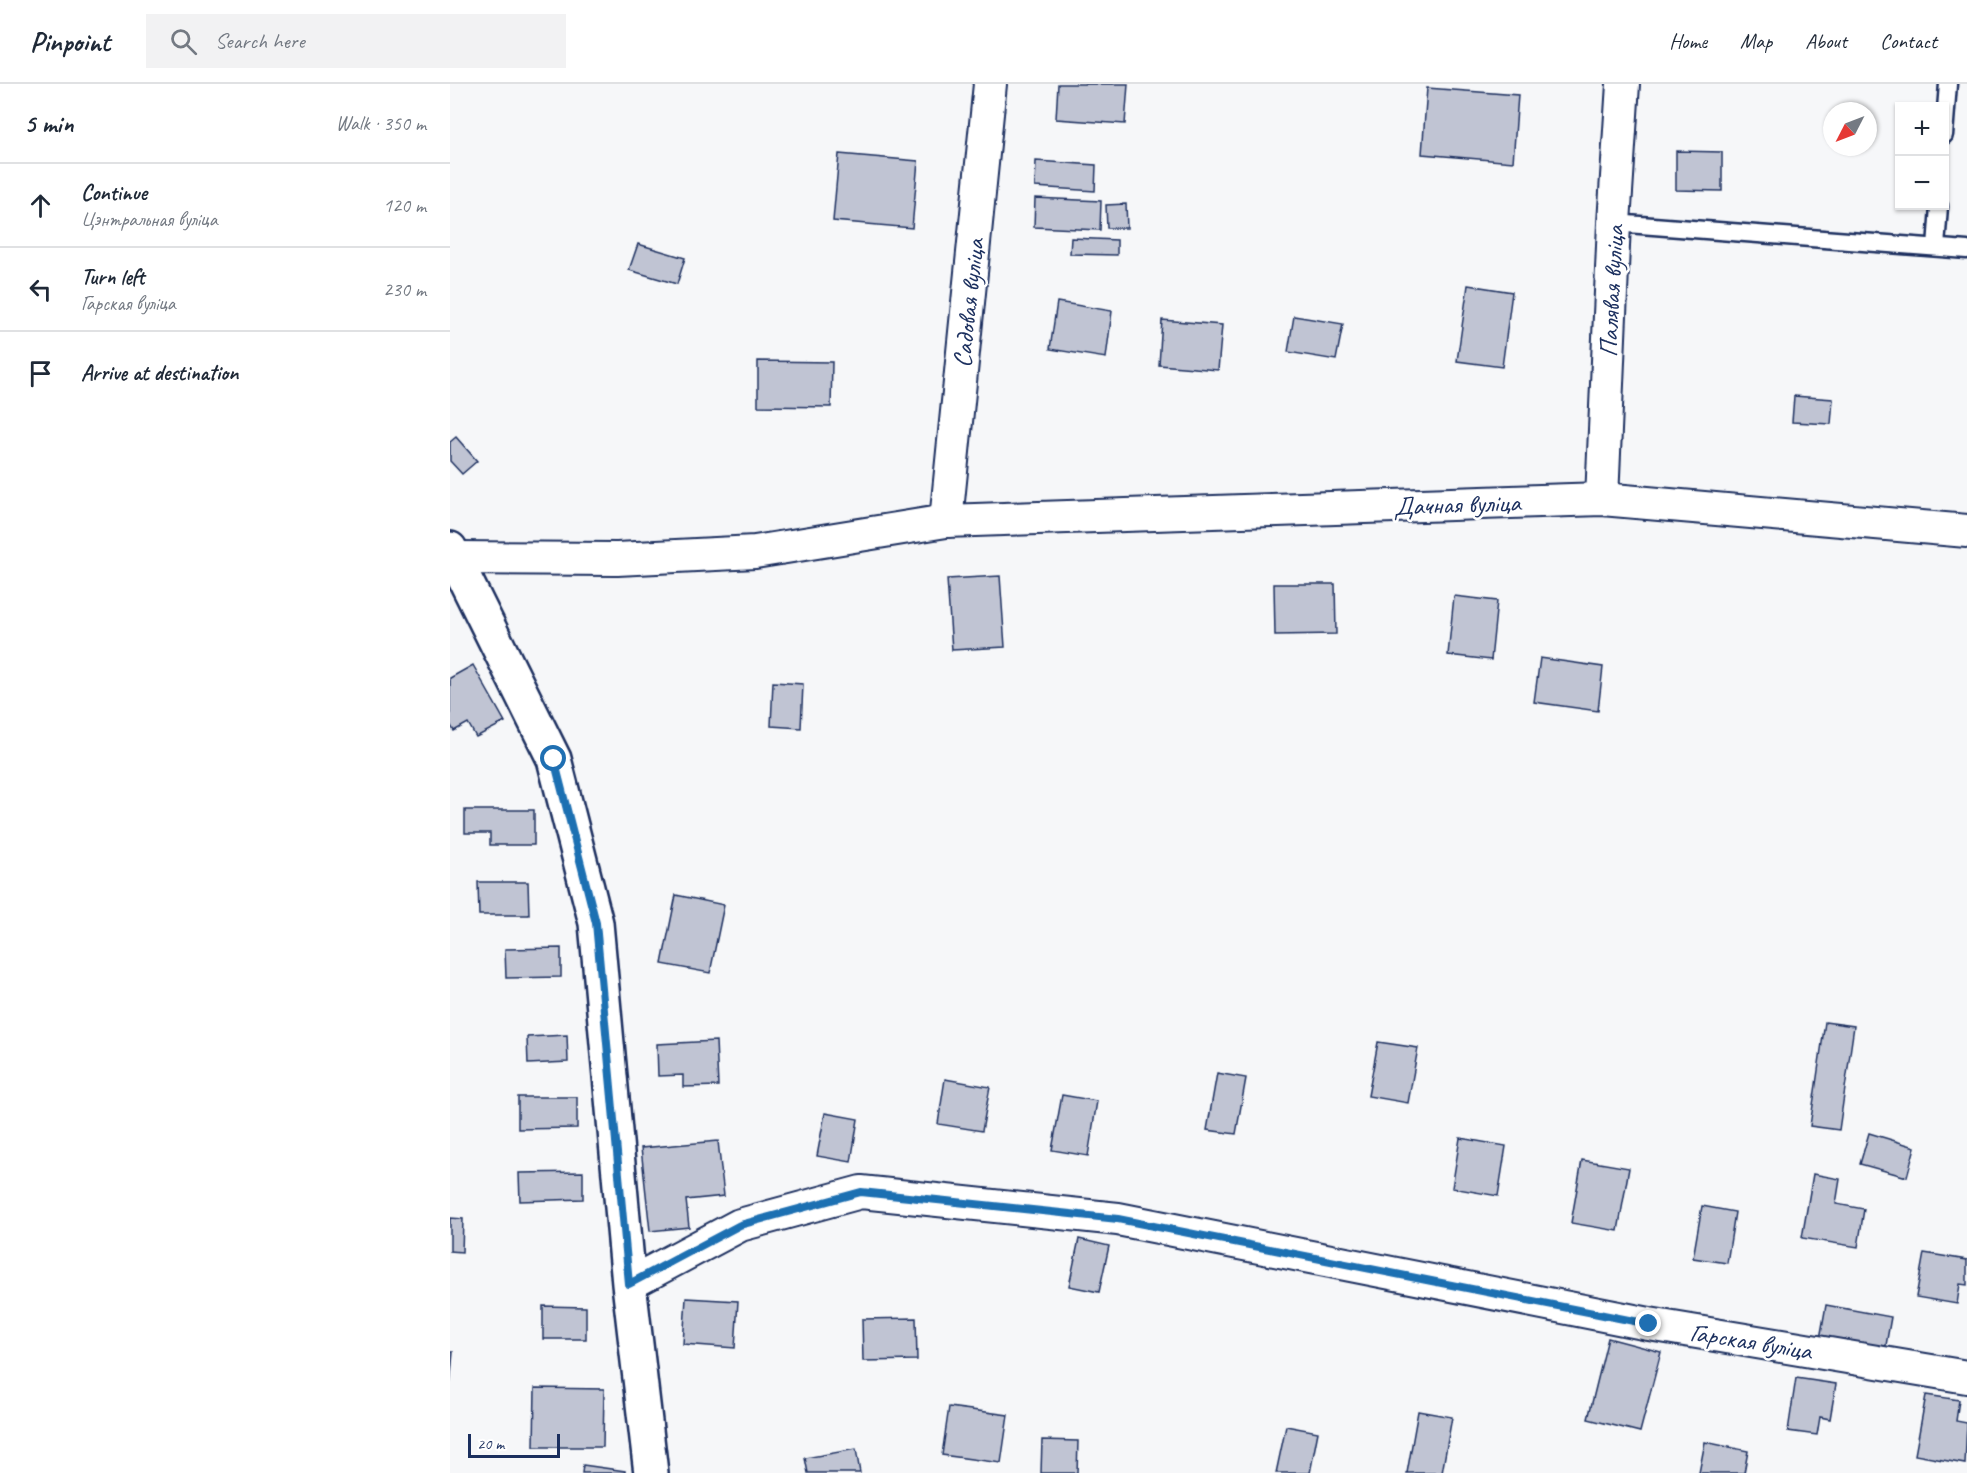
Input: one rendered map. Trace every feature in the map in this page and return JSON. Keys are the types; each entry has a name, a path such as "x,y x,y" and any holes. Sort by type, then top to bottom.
{"street":[{"name":"Садовая вуліца","path":"946,521 990,84"},
{"name":"Палявая вуліца","path":"1602,499 1614,223 1623,84"},
{"name":"Дачная вуліца","path":"453,554 617,559 755,552 946,521 1602,499 1967,531"},
{"path":"453,554 554,759 596,923 629,1284 651,1473"},
{"name":"Гарская вуліца","path":"629,1284 740,1225 861,1192 1118,1219 1649,1324 1967,1377"}],"lane":[{"path":"1947,102 1948,84"},
{"path":"1936,247 1939,210"},
{"path":"1614,223 1967,250"}],"building":[{"path":"1058,84 1128,84 1125,124 1056,119"},
{"path":"1427,88 1518,95 1513,162 1422,154"},
{"path":"1676,151 1722,152 1722,191 1676,190"},
{"path":"839,154 918,161 912,228 833,221"},
{"path":"1036,161 1096,165 1095,191 1035,187"},
{"path":"1035,198 1101,201 1100,230 1034,227"},
{"path":"1126,204 1127,228 1107,228 1106,205"},
{"path":"1071,238 1117,240 1117,255 1070,254"},
{"path":"638,244 685,258 677,284 629,270"},
{"path":"1468,285 1512,292 1502,367 1457,361"},
{"path":"1057,302 1112,311 1106,358 1050,349"},
{"path":"1294,316 1343,324 1336,360 1288,352"},
{"path":"1162,320 1222,325 1218,370 1159,365"},
{"path":"758,361 832,362 831,407 758,406"},
{"path":"1794,396 1833,399 1831,424 1792,422"},
{"path":"456,437 477,461 462,474 450,461 450,442"},
{"path":"1000,576 1005,647 952,650 947,579"},
{"path":"1274,584 1335,584 1336,634 1275,635"},
{"path":"1454,596 1497,601 1491,660 1448,655"},
{"path":"1540,658 1603,667 1598,711 1534,702"},
{"path":"473,665 505,722 476,737 468,723 454,731 450,724 450,678"},
{"path":"773,682 803,684 801,728 771,726"},
{"path":"465,810 534,810 534,845 490,845 490,833 465,833"},
{"path":"478,882 528,882 529,915 479,915"},
{"path":"676,895 724,905 710,973 662,964"},
{"path":"561,948 561,977 506,978 505,949"},
{"path":"1825,1022 1854,1026 1839,1130 1810,1126"},
{"path":"567,1035 568,1062 528,1064 527,1037"},
{"path":"716,1041 718,1086 683,1087 683,1075 658,1076 657,1044"},
{"path":"1378,1042 1418,1048 1408,1103 1368,1096"},
{"path":"1217,1073 1246,1078 1236,1134 1207,1130"},
{"path":"945,1079 990,1087 982,1131 938,1124"},
{"path":"1062,1095 1097,1101 1088,1156 1052,1150"},
{"path":"518,1097 577,1097 577,1128 518,1129"},
{"path":"825,1113 858,1119 851,1162 817,1156"},
{"path":"1869,1133 1915,1147 1907,1177 1860,1164"},
{"path":"1460,1138 1506,1146 1498,1196 1452,1188"},
{"path":"718,1141 724,1196 686,1200 689,1227 650,1231 641,1148"},
{"path":"1582,1160 1629,1168 1618,1231 1571,1223"},
{"path":"583,1172 583,1199 520,1201 519,1173"},
{"path":"1813,1174 1840,1179 1836,1204 1864,1209 1858,1247 1802,1238"},
{"path":"1702,1206 1735,1212 1727,1263 1693,1258"},
{"path":"450,1218 463,1219 462,1252 450,1251"},
{"path":"1079,1239 1109,1246 1099,1292 1069,1286"},
{"path":"1924,1253 1967,1260 1967,1285 1960,1284 1957,1304 1916,1297"},
{"path":"686,1298 738,1301 735,1348 683,1344"},
{"path":"1826,1305 1891,1317 1885,1351 1820,1339"},
{"path":"543,1306 586,1307 586,1339 543,1339"},
{"path":"916,1318 917,1360 863,1361 862,1319"},
{"path":"1608,1338 1661,1352 1640,1432 1588,1419"},
{"path":"450,1352 453,1352 450,1387"},
{"path":"1796,1378 1836,1384 1830,1419 1820,1417 1817,1435 1788,1431"},
{"path":"535,1388 604,1389 603,1447 534,1447"},
{"path":"1926,1395 1959,1400 1956,1421 1967,1423 1965,1464 1915,1455"},
{"path":"949,1407 1008,1415 1001,1463 942,1455"},
{"path":"1418,1411 1452,1417 1442,1473 1407,1473"},
{"path":"1286,1426 1318,1432 1310,1473 1276,1473"},
{"path":"1042,1440 1078,1441 1077,1473 1041,1473"},
{"path":"1705,1442 1748,1451 1744,1473 1699,1473"},
{"path":"856,1449 860,1473 808,1473 805,1458"},
{"path":"583,1465 625,1471 625,1473 582,1473"}],"route":[{"path":"554,759 596,923 629,1284 740,1225 861,1192 1118,1219 1649,1324"}]}
